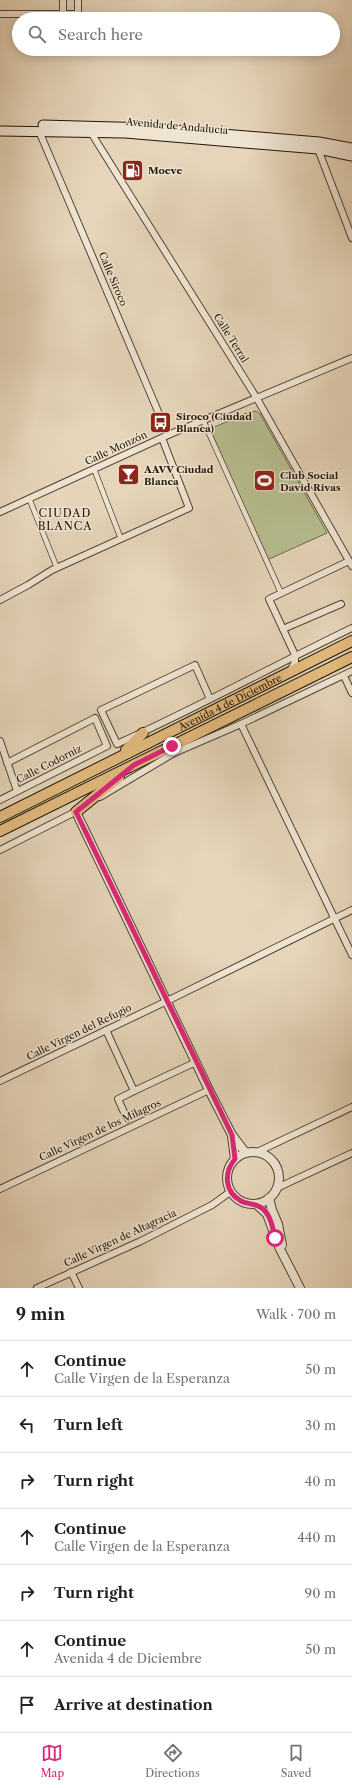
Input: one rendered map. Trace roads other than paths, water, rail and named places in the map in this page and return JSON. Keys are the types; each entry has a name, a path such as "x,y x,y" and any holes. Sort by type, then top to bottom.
{"main road":[{"name":"Avenida de Andalucía","path":"0,124 89,129 318,149 352,156"},
{"name":"Avenida de Andalucía","path":"0,131 151,128 319,142 352,148"},
{"name":"Avenida 4 de Diciembre","path":"0,817 352,641"},
{"name":"Avenida 4 de Diciembre","path":"0,831 352,657"},
{"path":"122,756 143,733"},
{"path":"76,812 134,765"}],"street":[{"path":"63,12 64,0"},
{"path":"78,0 78,12"},
{"path":"0,14 12,14"},
{"name":"Calle Terral","path":"89,129 256,397 351,564"},
{"name":"Calle Siroco","path":"39,131 168,435"},
{"path":"318,149 352,238"},
{"name":"Calle Monzón","path":"0,512 168,435 352,358"},
{"path":"203,420 281,593"},
{"path":"0,600 57,568 189,508 162,438"},
{"path":"94,469 121,539"},
{"path":"30,498 57,568"},
{"path":"290,671 295,662 295,655 269,599 351,564"},
{"path":"283,629 341,604"},
{"path":"210,698 195,665 101,710 117,744 143,733 295,655 352,628"},
{"path":"0,850 76,812 174,753 242,724 352,671"},
{"path":"344,676 352,693"},
{"name":"Calle Codorniz","path":"0,800 107,746 95,718 7,763"},
{"path":"242,724 352,955"},
{"path":"0,742 17,791"},
{"path":"76,812 209,1090 232,1135 245,1152"},
{"name":"Calle Virgen del Refugio","path":"0,1081 352,910"},
{"path":"106,1030 134,1091"},
{"path":"127,1120 118,1099 196,1062"},
{"name":"Calle Virgen de los Milagros","path":"0,1189 209,1090"},
{"path":"257,1152 352,1107"},
{"path":"232,1135 235,1159"},
{"path":"256,1204 270,1198 277,1188 279,1174 274,1162 264,1153 245,1152 235,1159 228,1171 228,1185 230,1192 241,1201 256,1204 267,1214 275,1238 300,1288"},
{"path":"277,1188 352,1153"},
{"name":"Calle Virgen de Altagracia","path":"38,1288 141,1241 212,1205 230,1192"},
{"path":"270,1198 272,1210 278,1224 285,1258"},
{"path":"71,1272 79,1288"}],"place":[{"name":"Moeve","path":"132,170"},
{"name":"Siroco (Ciudad Blanca)","path":"160,422"},
{"name":"AAVV Ciudad Blanca","path":"128,475"},
{"name":"Club Social David Rivas","path":"265,481"}],"district":[{"name":"CIUDAD BLANCA","path":"65,519"}]}
